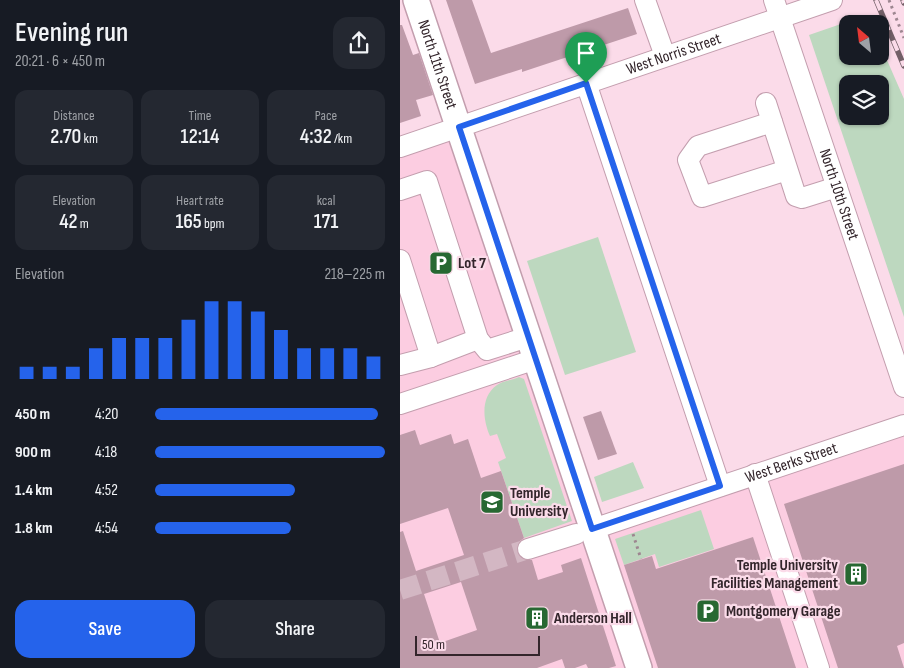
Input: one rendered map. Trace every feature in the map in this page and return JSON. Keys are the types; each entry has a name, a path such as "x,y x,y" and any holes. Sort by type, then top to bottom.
{"main road":[{"name":"North 11th Street","path":"416,0 532,348 584,531 639,668"}],"street":[{"path":"645,0 665,56"},
{"name":"West Norris Street","path":"400,147 665,56 777,8 832,0"},
{"name":"North 10th Street","path":"777,8 904,387"},
{"path":"586,83 720,486"},
{"path":"766,103 796,196 802,198 837,188"},
{"path":"772,122 698,146 688,160 702,197 787,170"},
{"path":"400,190 427,181 478,339 487,350 532,348"},
{"path":"400,260 431,357"},
{"path":"400,365 431,357 478,339"},
{"path":"400,404 532,348"},
{"name":"West Berks Street","path":"528,549 904,425"},
{"path":"755,474 819,668"}],"path":[{"path":"889,0 904,38"},
{"path":"627,517 641,559"}],"shaded area":[{"name":"Temple University","path":"459,127 593,529 904,425 904,668 400,668 400,147"}],"green space":[{"path":"839,25 839,65 889,65 904,99 904,317 839,125 889,125 889,75 839,75 839,124 809,35"},
{"path":"598,237 636,352 565,375 527,261"},
{"path":"519,377 524,379 572,521 524,538 498,462 506,458 497,434 490,436 485,416 485,402 492,390 499,384"},
{"path":"633,462 644,488 602,502 594,477"},
{"path":"701,510 714,549 659,567 655,554 624,565 615,539"}],"building":[{"path":"446,0 472,0 491,53 628,8 637,34 522,72 522,69 475,84"},
{"path":"400,25 402,25 413,55 419,53 433,95 416,100 421,116 400,123"},
{"path":"601,411 617,454 598,460 583,417"},
{"path":"415,430 420,445 451,434 454,444 468,439 481,478 501,471 524,538 517,546 517,553 525,560 532,560 538,580 563,572 561,565 581,558 616,666 588,668 586,664 575,668 565,668 562,659 537,668 400,668 400,532 403,531 416,571 464,555 448,508 400,524 400,435","holes":["461,582 477,630 440,643 424,594"]},
{"name":"Temple University Facilities Management","path":"904,464 904,643 897,646 904,668 838,668 784,504"},
{"name":"Montgomery Garage","path":"753,537 796,668 658,668 624,565 652,556 656,569"}],"tunnel":[{"path":"400,590 528,549"}],"railway":[{"path":"876,0 904,66"}],"place":[{"name":"Lot 7","path":"441,263"},
{"name":"Temple University","path":"492,502"},
{"name":"Temple University Facilities Management","path":"856,574"},
{"name":"Montgomery Garage","path":"708,611"},
{"name":"Anderson Hall","path":"537,618"}],"route":[{"path":"586,83 720,486 592,529 459,127 586,83"}]}
